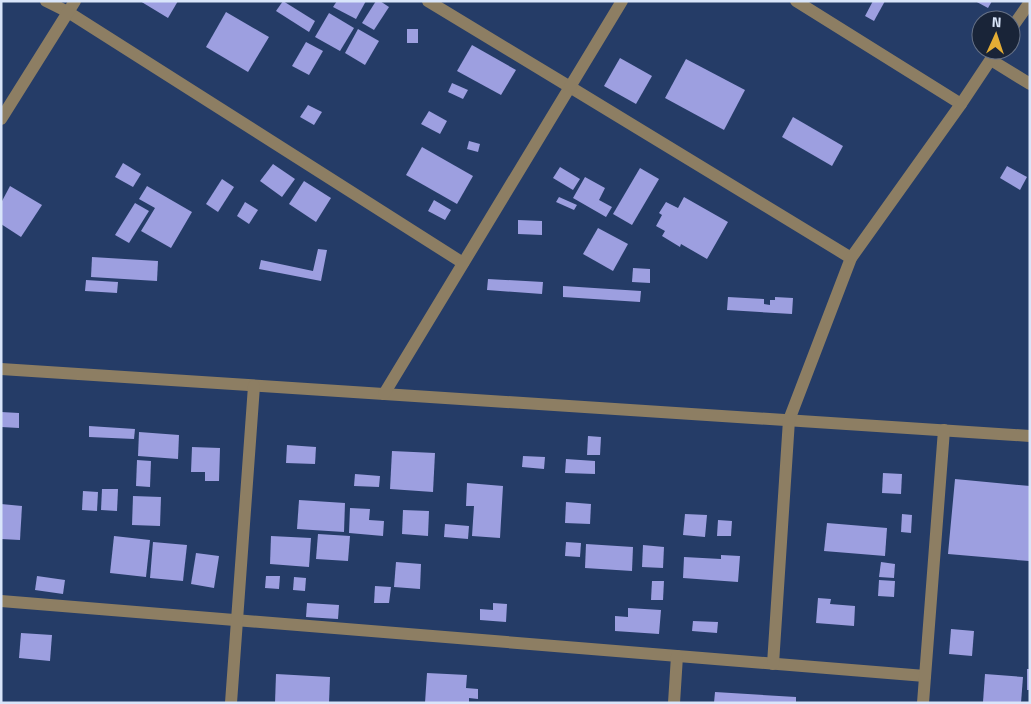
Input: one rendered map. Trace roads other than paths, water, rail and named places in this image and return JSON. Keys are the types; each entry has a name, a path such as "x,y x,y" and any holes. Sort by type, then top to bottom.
{"street":[{"path":"46,1 72,7 463,263"},
{"path":"428,1 851,258"},
{"path":"384,394 622,1"},
{"path":"796,1 961,104"},
{"path":"1021,15 1030,2"},
{"path":"1,119 72,7"},
{"path":"772,664 789,420 851,258 991,60"},
{"path":"1000,60 1030,84"},
{"path":"1,369 1030,436"},
{"path":"231,703 254,386"},
{"path":"923,703 944,430"},
{"path":"1,601 925,676"},
{"path":"674,703 677,656"}]}
